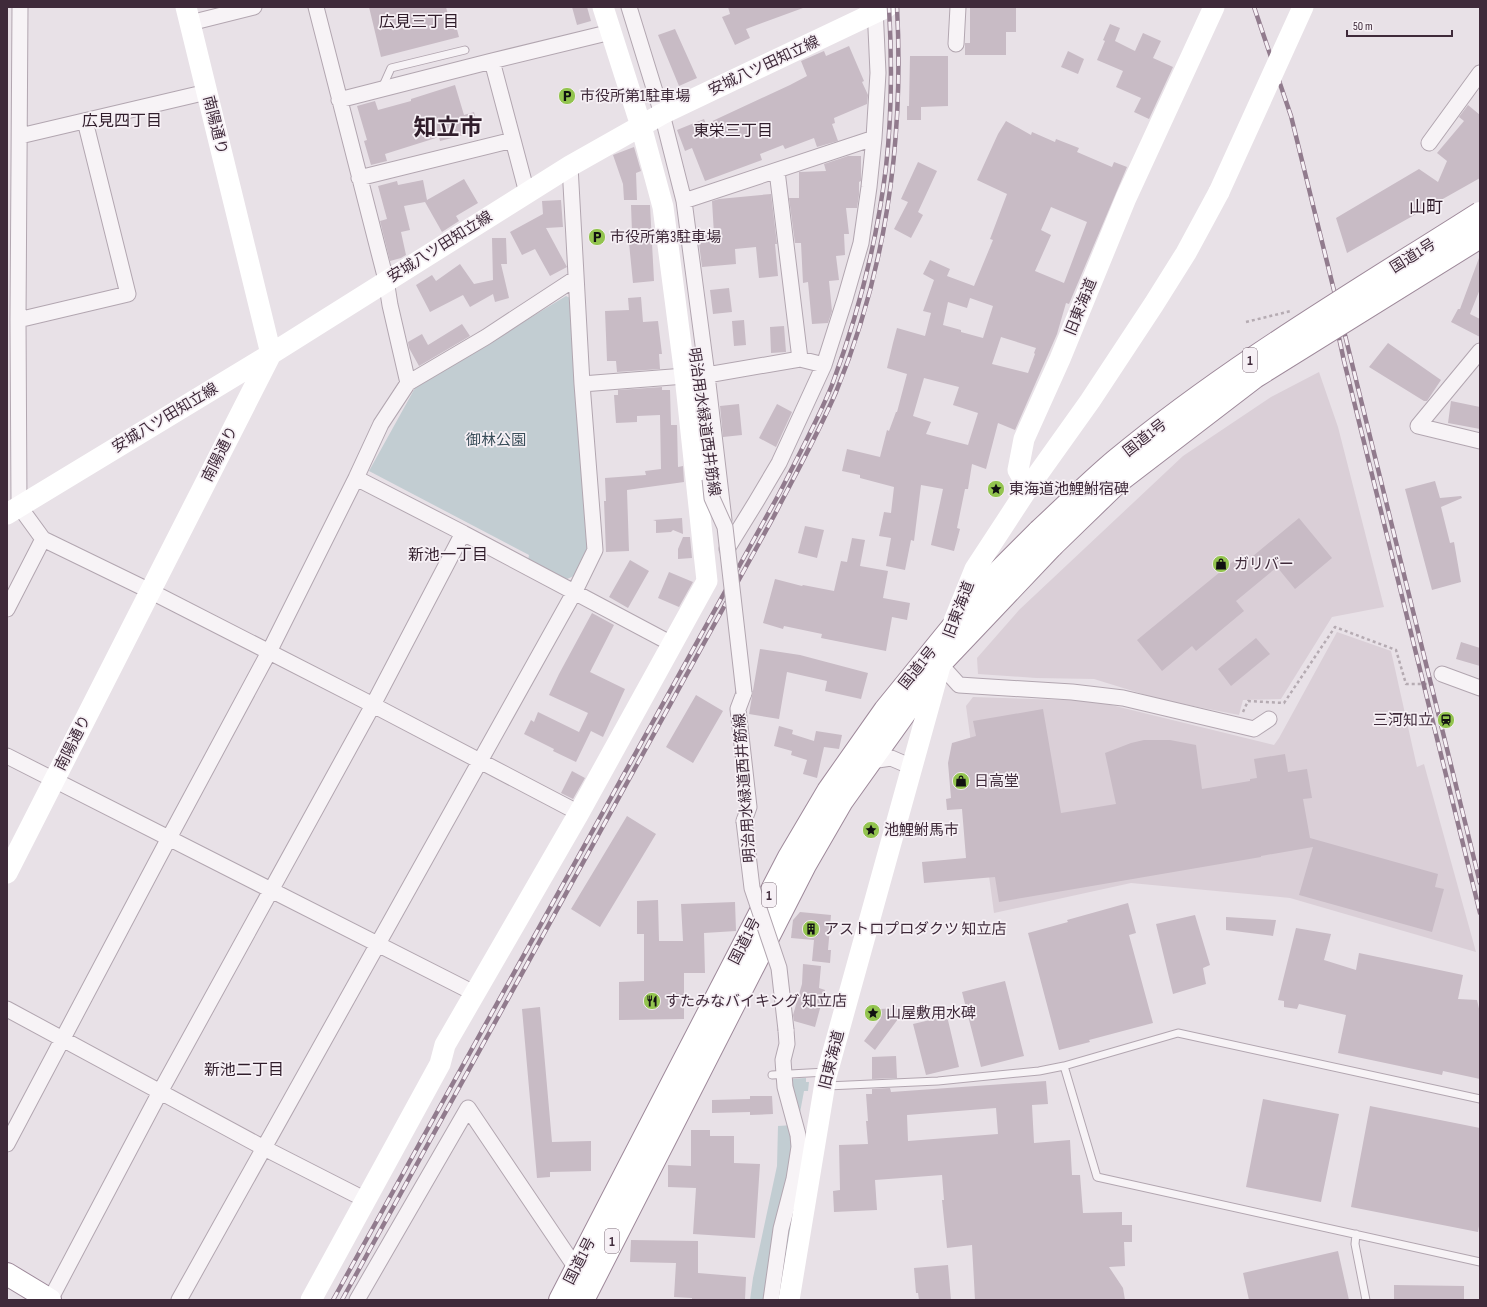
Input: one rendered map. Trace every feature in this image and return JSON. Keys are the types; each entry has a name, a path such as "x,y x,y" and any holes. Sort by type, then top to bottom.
{"highway":[{"name":"国道1号","path":"582,1300 805,865 842,800 872,761 940,664 1046,538 1115,462 1171,417 1249,360 1480,213"},
{"name":"国道1号","path":"560,1300 789,856 828,791 885,710 993,577 1255,377 1480,237"},
{"path":"7,1274 50,1300"},
{"path":"7,1290 23,1300"}],"street":[{"path":"20,7 18,320 13,510 43,539 150,591 480,760 579,813"},
{"path":"188,11 254,7"},
{"path":"316,7 386,280 390,305 408,383"},
{"path":"603,7 611,32 653,119 684,201 707,375 727,549 779,463 824,365 861,243 874,138 880,9"},
{"name":"明治用水緑道西井筋線","path":"618,7 653,119 677,213 712,498 725,527 744,694 738,709 749,806 744,822 752,888 779,968 787,1044 778,1075 787,1092 798,1135 799,1147 794,1179 781,1229 771,1300"},
{"path":"311,1300 440,1064 445,1045 579,813 707,581 685,376 653,119 629,7"},
{"path":"956,44 958,7"},
{"name":"旧東海道","path":"789,1300 826,1079 940,664 952,627 975,569 1028,488 1018,470 1024,439 1060,359 1126,198 1214,7"},
{"path":"1028,488 1090,401 1186,253 1218,192 1303,7"},
{"name":"安城八ツ田知立線","path":"13,510 271,354 386,280 570,166 653,119 880,9"},
{"name":"南陽通り","path":"7,873 271,354 188,11"},
{"path":"339,100 611,32"},
{"path":"492,61 527,193"},
{"path":"1429,143 1480,72"},
{"path":"20,136 207,92"},
{"path":"18,320 128,294 85,121"},
{"path":"684,201 874,138"},
{"path":"359,178 513,140"},
{"path":"179,1300 575,591 596,550 582,384 570,166"},
{"path":"777,171 800,359"},
{"path":"7,1144 62,1038 269,652 356,478 381,424 408,383 486,337 576,278"},
{"path":"1480,351 1418,426 1480,441"},
{"path":"707,375 800,359 824,365"},
{"path":"582,384 685,376"},
{"path":"356,478 575,591 672,644"},
{"path":"50,1300 160,1092 373,705 463,533"},
{"path":"7,609 43,539"},
{"path":"940,664 959,685 1072,692 1123,698 1254,729 1269,719"},
{"path":"1442,674 1480,688"},
{"path":"7,756 474,993"},
{"path":"872,761 892,758 912,766"},
{"path":"7,1009 264,1148 366,1200"},
{"path":"357,1300 468,1108 576,1268"}],"lane":[{"path":"382,89 391,68 464,50"},
{"path":"778,1075 826,1079 938,1081 1039,1071 1064,1066 1178,1033 1480,1099"},
{"path":"1064,1066 1097,1177 1480,1262"},
{"path":"1356,1234 1355,1244 1366,1300"}],"path":[{"path":"1246,322 1292,310"},
{"path":"1243,713 1248,702 1284,703 1335,627 1396,650 1406,684 1424,684"}],"shaded area":[{"name":"ガリバー","path":"1319,372 1338,427 1384,607 1332,617 1281,699 1243,700 1239,715 1162,700 1094,679 1036,678 978,674 977,658 1019,610 1183,456 1271,397"},
{"path":"1337,632 1391,651 1417,767 1424,764 1476,952 1290,898 1131,883 994,913 966,706 973,697 1095,701 1274,745"}],"green space":[{"name":"御林公園","path":"566,296 570,298 592,549 574,576 567,579 528,560 529,555 369,471 415,388"},
{"path":"806,1078 806,1082 809,1082 808,1091 804,1091 799,1118 788,1079"},
{"path":"793,1125 806,1132 781,1300 750,1300 753,1278 777,1166 778,1126"}],"building":[{"path":"369,7 446,7 450,23 455,22 459,37 381,57"},
{"path":"572,7 587,7 591,21 577,25"},
{"path":"728,7 803,8 746,29 750,38 735,45 722,17 730,14"},
{"path":"970,7 1016,7 1016,32 1006,32 1006,55 965,55 965,43 970,43"},
{"path":"1110,24 1120,28 1115,41 1135,51 1143,33 1161,41 1153,58 1173,67 1149,119 1134,112 1141,98 1116,87 1123,71 1097,60"},
{"path":"675,29 697,78 679,86 658,35"},
{"path":"849,46 864,81 862,82 868,95 867,104 834,118 835,123 832,124 838,141 817,147 814,138 785,149 783,145 760,154 762,160 705,181 692,148 685,151 677,130 704,119 706,124 790,85 807,76 801,61 824,51 826,56"},
{"path":"1068,51 1084,59 1078,74 1061,67"},
{"path":"910,56 948,56 948,106 921,107 921,120 907,120 907,106 909,106"},
{"path":"455,85 464,115 474,112 479,131 440,141 439,137 385,154 387,161 371,165 364,141 367,140 357,106 375,101 378,110 411,101 411,99"},
{"path":"1468,105 1480,115 1480,178 1347,253 1336,218 1419,169 1438,182 1447,161 1437,153 1464,121 1459,117"},
{"path":"1006,121 1031,135 1032,132 1055,142 1056,139 1079,148 1077,152 1112,167 1114,162 1127,167 1069,304 1066,303 1057,334 1015,430 998,423 986,469 972,464 968,489 965,489 957,528 960,529 954,551 931,545 943,489 921,485 914,541 911,540 905,570 886,566 891,538 879,536 884,512 891,513 894,487 860,478 860,475 842,471 847,449 880,457 887,430 889,431 897,412 907,374 887,368 893,343 897,328 925,336 931,313 923,311 934,280 923,274 930,260 950,269 947,276 974,286 993,240 990,239 1007,194 977,180 998,134","holes":["1051,207 1087,222 1064,283 1035,271 1051,235 1041,230","970,298 993,306 983,338 943,325 948,302 967,308","1001,337 1036,348 1028,373 992,364","924,378 959,387 953,405 978,413 968,445 926,434 931,422 913,416"]},
{"path":"634,147 641,171 636,173 637,200 624,200 623,184 613,155"},
{"path":"848,156 861,156 861,181 859,182 857,208 846,208 849,234 844,234 845,255 836,256 839,280 829,281 832,311 828,323 812,324 808,282 803,283 801,243 795,243 789,198 799,198 799,172 826,171 824,164"},
{"path":"918,162 937,171 918,212 923,215 911,238 894,229 908,202 901,199"},
{"path":"464,179 478,203 456,216 459,221 442,232 425,202 404,206 410,230 401,232 406,255 390,261 380,221 387,219 378,186 397,181 398,185 423,180 427,200"},
{"path":"771,194 777,244 775,244 778,276 759,278 756,247 735,249 736,264 702,267 698,236 714,234 712,201"},
{"path":"561,200 563,227 546,228 567,267 550,276 535,249 522,255 510,232 543,214 542,201"},
{"path":"631,205 650,205 654,281 633,283 628,233 632,232"},
{"path":"492,238 506,238 507,264 501,264 509,298 495,302 493,294 470,307 463,295 430,312 416,285 432,275 436,281 460,264 474,284 493,280"},
{"path":"1479,258 1480,289 1470,314 1480,319 1480,337 1451,322 1458,309 1460,309"},
{"path":"729,288 732,312 713,314 710,290"},
{"path":"641,297 643,322 658,321 662,354 659,354 660,369 617,372 616,361 607,361 605,311 629,310 628,298"},
{"path":"744,320 746,345 734,346 732,321"},
{"path":"462,324 470,336 419,366 409,348 408,342 422,334 428,345"},
{"path":"784,326 786,352 771,353 770,327"},
{"path":"1388,343 1441,380 1427,401 1424,401 1369,367"},
{"path":"662,387 662,390 670,390 671,425 677,425 678,467 683,466 684,482 627,490 629,551 606,552 604,501 606,501 605,478 646,475 645,471 661,469 660,415 637,416 637,422 616,423 614,395 618,395 618,390"},
{"path":"1451,401 1480,407 1480,429 1448,423"},
{"path":"739,404 742,435 723,437 720,406"},
{"path":"777,404 792,412 776,447 759,438"},
{"path":"1435,481 1440,498 1461,496 1462,498 1441,507 1450,543 1454,542 1461,582 1432,590 1405,489"},
{"path":"682,518 683,534 673,530 671,532 656,533 656,521 653,520"},
{"path":"1299,518 1332,558 1295,589 1277,567 1236,601 1244,611 1196,651 1192,646 1162,671 1137,640 1242,554 1247,561"},
{"path":"805,526 824,530 817,558 798,553"},
{"path":"683,537 690,537 692,558 678,559 678,549"},
{"path":"852,538 865,540 860,566 888,571 883,598 910,603 907,620 892,617 886,651 821,638 822,634 784,626 783,629 763,623 775,579 802,586 834,591 841,561 847,562"},
{"path":"630,560 649,571 628,608 609,597"},
{"path":"669,572 693,582 679,607 658,598"},
{"path":"592,613 614,625 590,672 625,689 603,737 591,731 576,762 553,751 554,749 524,734 531,720 534,722 538,712 579,732 588,713 549,695"},
{"path":"1256,638 1270,654 1231,686 1218,669"},
{"path":"1461,642 1480,648 1480,666 1456,659"},
{"path":"760,649 800,655 868,673 861,699 825,691 827,681 787,672 779,719 749,714"},
{"path":"696,695 723,711 693,763 666,747"},
{"path":"1043,709 1061,813 1116,804 1105,753 1131,743 1144,740 1170,740 1196,745 1202,789 1250,781 1250,779 1257,778 1254,759 1285,754 1288,772 1307,769 1312,798 1303,799 1310,838 1438,874 1435,887 1444,889 1432,932 1299,895 1313,847 999,902 995,877 924,883 922,862 966,858 962,809 947,810 946,799 951,798 948,763 952,743 976,736 973,721"},
{"path":"779,726 793,730 792,734 814,741 816,731 842,735 839,749 824,747 817,778 803,774 807,760 791,755 792,751 774,746"},
{"path":"572,771 585,778 573,799 561,793"},
{"path":"627,816 656,834 600,927 571,909"},
{"path":"658,900 659,941 683,941 681,904 735,902 736,931 704,933 705,973 684,973 684,1019 619,1020 619,982 644,981 644,934 637,934 637,901"},
{"path":"1128,903 1136,933 1129,935 1153,1023 1089,1040 1090,1042 1059,1050 1028,933 1068,922 1067,920"},
{"name":"アストロプロダクツ 知立店","path":"800,912 831,915 828,950 831,950 830,963 812,961 814,940 791,938 793,920"},
{"path":"1195,915 1210,965 1203,968 1206,984 1173,994 1156,924"},
{"path":"1226,917 1276,920 1273,936 1226,930"},
{"path":"1296,928 1331,934 1324,960 1356,970 1359,953 1463,975 1458,999 1477,1000 1480,1013 1480,1079 1443,1071 1442,1075 1338,1053 1346,1015 1299,1004 1297,1009 1284,1007 1284,1001 1278,1000"},
{"path":"803,964 821,966 819,988 825,990 815,1027 794,1021 793,1015 802,984"},
{"path":"1005,981 1024,1056 981,1067 962,992"},
{"path":"540,1007 552,1142 591,1141 591,1171 550,1172 550,1177 537,1178 522,1009"},
{"path":"897,1008 898,1019 875,1050 864,1041 881,1018 880,1009"},
{"path":"947,1016 959,1067 926,1075 913,1024"},
{"path":"896,1056 897,1078 872,1079 872,1057"},
{"path":"1046,1081 1048,1104 1032,1105 1034,1143 1070,1140 1072,1175 1080,1175 1083,1213 1122,1212 1122,1225 1132,1225 1132,1242 1124,1242 1125,1266 1109,1267 1123,1288 1125,1300 975,1300 972,1245 947,1248 942,1200 944,1200 942,1175 875,1180 877,1210 834,1212 833,1191 840,1190 839,1145 868,1144 866,1094 872,1094 872,1089 890,1088 891,1092","holes":["996,1108 998,1134 908,1141 907,1115"]},
{"path":"750,1096 772,1096 773,1114 750,1115 750,1112 712,1113 712,1100 750,1099"},
{"path":"1263,1099 1339,1114 1321,1202 1246,1187"},
{"path":"1370,1106 1480,1128 1480,1220 1478,1232 1351,1207"},
{"path":"691,1130 710,1130 710,1136 734,1136 734,1163 760,1164 755,1238 693,1234 696,1188 668,1187 668,1165 691,1166"},
{"path":"631,1240 698,1241 698,1273 746,1277 745,1300 692,1300 692,1298 674,1297 676,1263 630,1262"},
{"path":"1338,1251 1349,1300 1249,1300 1243,1273"},
{"path":"948,1265 951,1300 919,1300 918,1293 916,1293 914,1268"},
{"path":"1394,1285 1464,1286 1464,1300 1394,1300"}],"railway":[{"path":"333,1300 779,494 826,399 841,359 858,305 872,250 882,195 888,147 890,107 891,47 889,7"},
{"path":"342,1300 774,516 814,439 836,392 854,345 868,298 880,251 888,203 898,106 897,7"},
{"path":"1254,7 1291,116 1480,883"},
{"path":"1332,305 1344,361 1480,913"}],"place":[{"name":"市役所第1駐車場","path":"567,96"},
{"name":"市役所第3駐車場","path":"597,237"},
{"name":"東海道池鯉鮒宿碑","path":"996,489"},
{"name":"ガリバー","path":"1221,564"},
{"name":"三河知立","path":"1446,720"},
{"name":"日高堂","path":"961,781"},
{"name":"池鯉鮒馬市","path":"871,830"},
{"name":"アストロプロダクツ 知立店","path":"811,929"},
{"name":"すたみなバイキング 知立店","path":"652,1001"},
{"name":"山屋敷用水碑","path":"873,1013"}],"district":[{"name":"広見三丁目","path":"419,22"},
{"name":"広見四丁目","path":"122,121"},
{"name":"知立市","path":"448,128"},
{"name":"東栄三丁目","path":"733,131"},
{"name":"山町","path":"1426,208"},
{"name":"新池一丁目","path":"448,555"},
{"name":"新池二丁目","path":"244,1070"}]}
